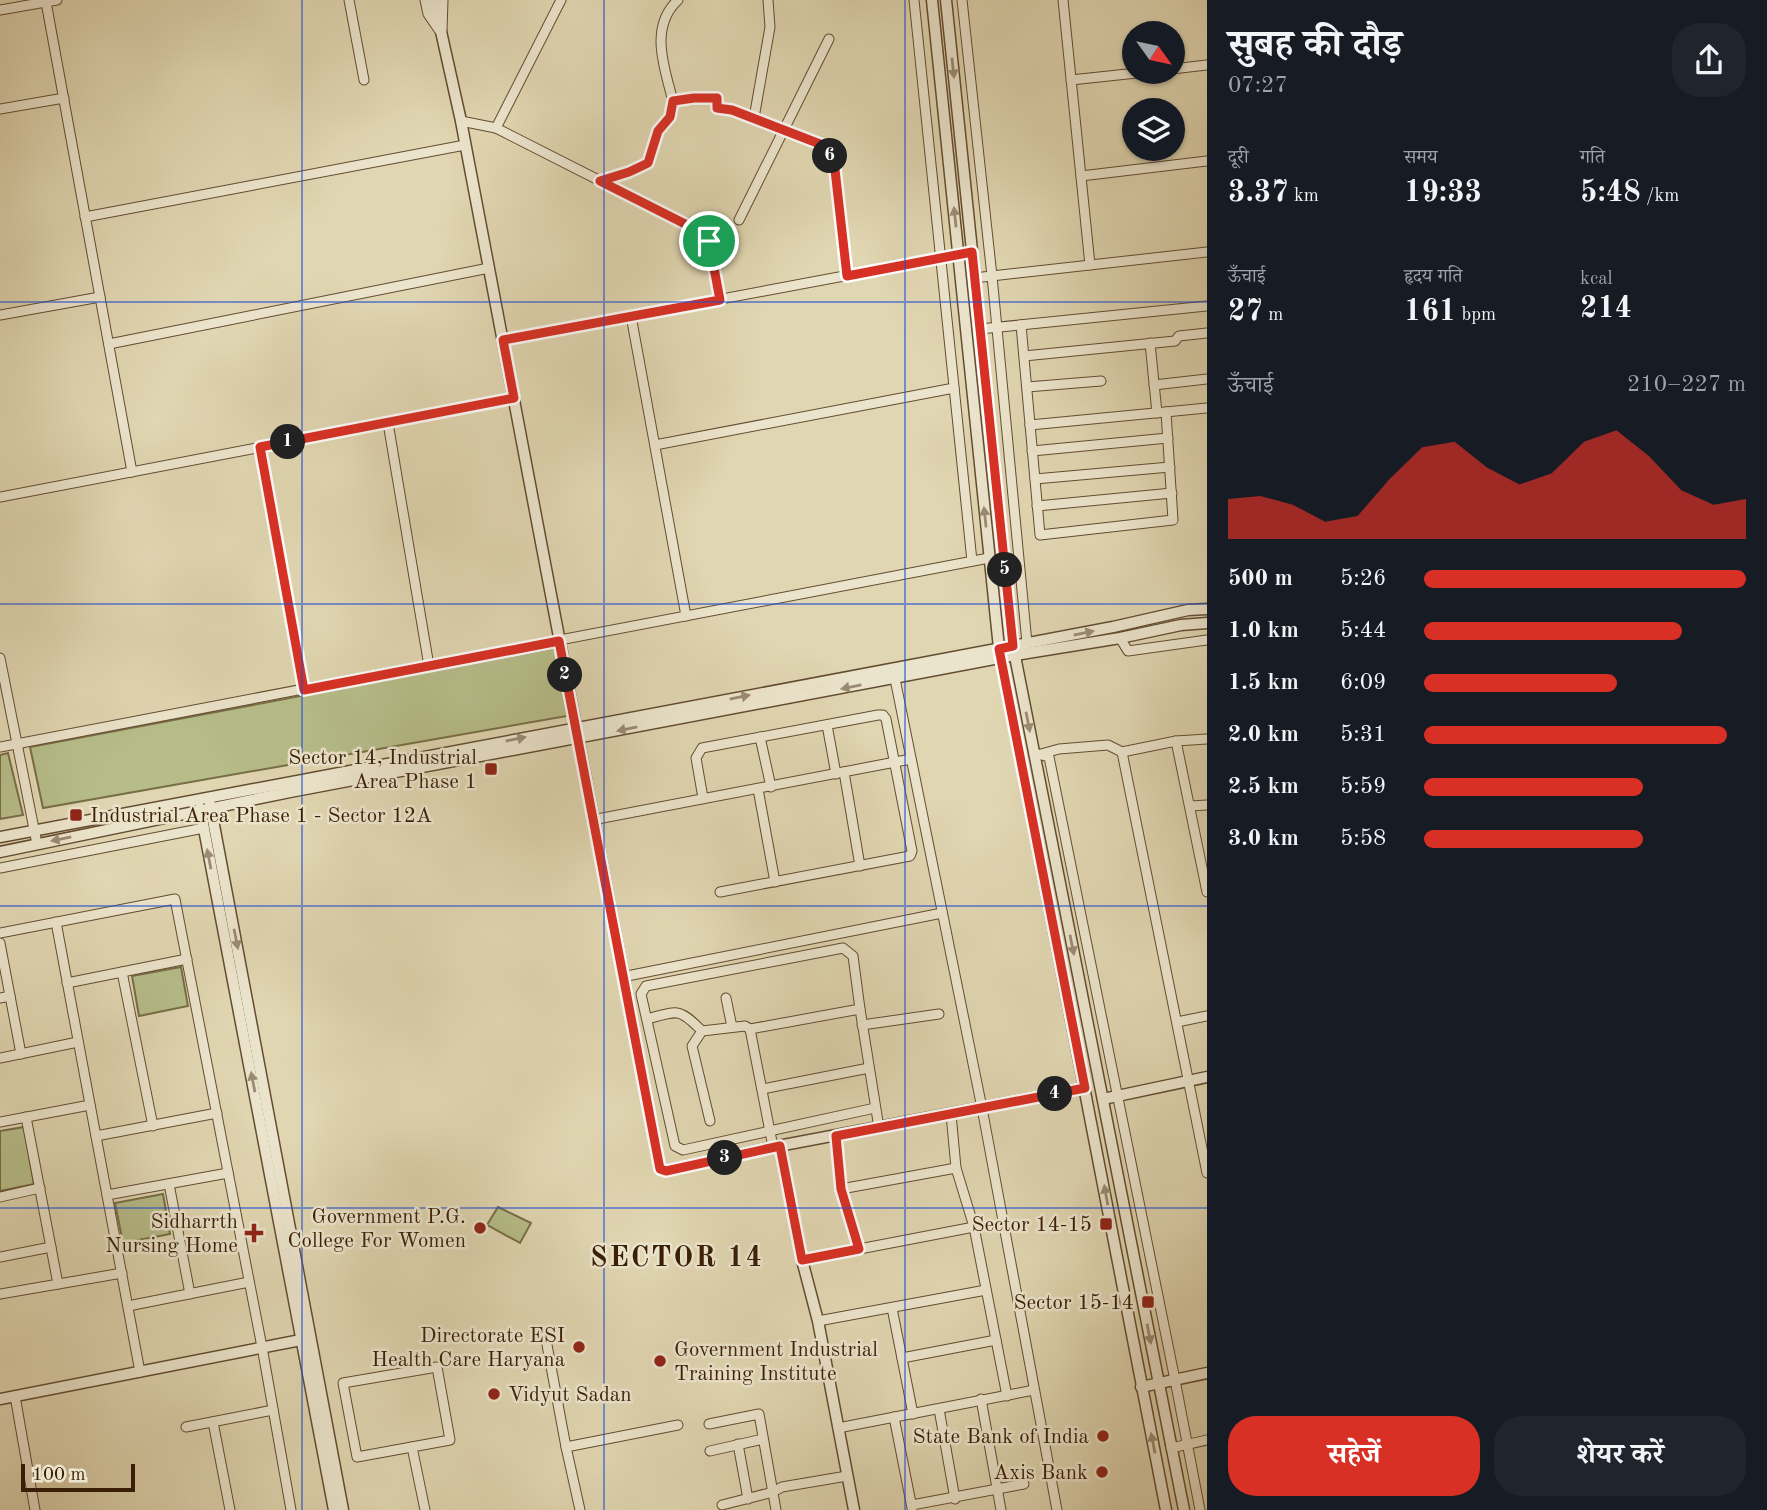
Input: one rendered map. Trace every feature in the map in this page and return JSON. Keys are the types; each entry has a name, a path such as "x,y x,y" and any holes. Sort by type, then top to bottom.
{"street":[{"path":"0,10 57,0"},
{"path":"349,0 364,80"},
{"path":"425,0 428,14 442,34"},
{"path":"434,0 461,121 660,1169 666,1171 982,1108 1086,1091 1117,1095 1207,1077"},
{"path":"442,34 443,0"},
{"path":"496,128 561,0"},
{"path":"600,181 648,163 658,131 670,117 673,101 661,49 662,23 678,0"},
{"path":"754,118 770,27 768,0"},
{"path":"914,0 972,561"},
{"path":"932,0 1000,653 1166,1510"},
{"path":"946,0 1014,650 1037,754 1184,1510"},
{"path":"962,0 1027,643"},
{"path":"1063,0 1090,265"},
{"path":"46,2 132,472"},
{"path":"739,220 829,39"},
{"path":"1185,68 1207,65"},
{"path":"1071,80 1122,75"},
{"path":"0,109 64,98"},
{"path":"673,101 717,98 717,108 732,110 820,144 834,161 847,276"},
{"path":"461,121 496,128 699,231 709,241 720,300"},
{"path":"85,217 465,145"},
{"path":"1081,176 1207,161"},
{"path":"503,340 972,252"},
{"path":"974,278 1207,253"},
{"path":"108,344 489,268"},
{"path":"0,315 100,297"},
{"path":"980,329 1207,306"},
{"path":"631,316 687,616"},
{"path":"1021,324 1040,535 1174,520 1168,438 1154,384 1150,343"},
{"path":"1024,356 1175,341 1179,336 1207,333"},
{"path":"1154,384 1207,379"},
{"path":"1027,387 1101,381"},
{"path":"655,445 954,388"},
{"path":"0,498 514,398"},
{"path":"1030,425 1207,408"},
{"path":"388,423 429,666"},
{"path":"1032,451 1168,438"},
{"path":"260,447 304,690"},
{"path":"1035,480 1170,467"},
{"path":"1038,506 1172,493"},
{"path":"0,747 989,558"},
{"path":"1014,650 1027,643 1188,610 1207,609"},
{"path":"0,837 203,798 576,733 1014,650 1120,638 1181,625 1207,623"},
{"path":"1120,638 1128,651 1207,640"},
{"path":"0,658 37,844"},
{"path":"894,673 982,1108 1057,1510"},
{"path":"704,798 696,758 702,748 883,715 886,719 912,851 910,856 720,892"},
{"path":"827,725 860,866"},
{"path":"0,852 576,733"},
{"path":"760,737 771,787"},
{"path":"1037,754 1059,749 1108,745 1122,752 1176,741 1207,739"},
{"path":"1176,741 1207,892"},
{"path":"1122,752 1207,1173"},
{"path":"1037,754 1049,757 1200,1510"},
{"path":"592,820 911,759"},
{"path":"758,789 775,882"},
{"path":"203,798 306,1339 334,1510"},
{"path":"1191,806 1207,805"},
{"path":"206,811 204,828 306,1339 343,1510"},
{"path":"0,868 204,828"},
{"path":"0,933 175,899 291,1510"},
{"path":"622,978 943,914"},
{"path":"56,922 140,1372"},
{"path":"0,943 21,1054"},
{"path":"876,1108 683,1150 675,1146 641,994 646,986 843,948 853,956 860,1009 863,1025 869,1068 876,1108 879,1128"},
{"path":"67,983 187,959"},
{"path":"122,972 153,1126"},
{"path":"0,998 10,996"},
{"path":"726,998 732,1027"},
{"path":"710,1121 692,1046 702,1031 745,1026 750,1029 860,1009"},
{"path":"647,1019 681,1012 702,1031"},
{"path":"863,1025 939,1014"},
{"path":"1177,1022 1207,1016"},
{"path":"750,1029 769,1130 777,1147 818,1321 854,1510"},
{"path":"0,1058 78,1042"},
{"path":"762,1089 869,1068"},
{"path":"0,1122 90,1105"},
{"path":"96,1136 217,1114"},
{"path":"951,1114 956,1168 974,1227 1007,1396"},
{"path":"26,1117 58,1284"},
{"path":"836,1136 841,1189 859,1249"},
{"path":"841,1189 956,1168"},
{"path":"107,1195 228,1173"},
{"path":"169,1184 190,1294"},
{"path":"0,1197 40,1188"},
{"path":"802,1260 974,1227"},
{"path":"0,1257 51,1247"},
{"path":"0,1294 122,1273"},
{"path":"128,1306 249,1282"},
{"path":"818,1321 986,1290"},
{"path":"892,1308 913,1414"},
{"path":"0,1399 306,1339"},
{"path":"902,1357 996,1339"},
{"path":"547,1345 580,1510"},
{"path":"437,1367 450,1440 412,1447 357,1457 344,1383 437,1367"},
{"path":"1141,1387 1207,1373"},
{"path":"838,1428 1034,1390"},
{"path":"15,1396 35,1510"},
{"path":"981,1399 1001,1510"},
{"path":"939,1409 955,1499"},
{"path":"186,1427 273,1410"},
{"path":"709,1424 759,1414 776,1510"},
{"path":"894,1417 912,1507 1024,1485"},
{"path":"214,1422 230,1510"},
{"path":"566,1447 678,1425"},
{"path":"710,1451 763,1439"},
{"path":"1171,1448 1207,1440"},
{"path":"738,1444 748,1499"},
{"path":"412,1447 425,1510"},
{"path":"722,1505 773,1493 782,1487 847,1476"}],"green space":[{"path":"555,648 567,716 43,808 30,747"},
{"path":"8,753 23,815 0,819 0,755"},
{"path":"181,967 188,1006 139,1016 132,976"},
{"path":"24,1127 34,1184 0,1191 0,1131"},
{"path":"163,1194 170,1234 123,1243 115,1203"},
{"path":"498,1207 531,1223 520,1243 487,1225"}],"place":[{"name":"Sector 14, Industrial Area Phase 1","path":"491,769"},
{"name":"Industrial Area Phase 1 - Sector 12A","path":"76,815"},
{"name":"Sector 14-15","path":"1106,1224"},
{"name":"Government P.G. College For Women","path":"480,1228"},
{"name":"Sidharrth Nursing Home","path":"254,1233"},
{"name":"Sector 15-14","path":"1148,1302"},
{"name":"Directorate ESI Health Care Haryana","path":"579,1347"},
{"name":"Government Industrial Training Institute","path":"660,1361"},
{"name":"Vidyut Sadan","path":"494,1394"},
{"name":"State Bank of India","path":"1103,1436"},
{"name":"Axis Bank","path":"1102,1472"}],"district":[{"name":"SECTOR 14","path":"677,1256"}],"route":[{"path":"717,98 717,108 732,110 820,144 834,161 847,276 972,252 1013,646 999,649 1085,1088 836,1136 841,1189 859,1249 802,1260 780,1146 666,1171 660,1169 559,641 304,690 260,447 514,398 503,340 720,300 709,241 699,231 600,181 641,168 648,163 658,131 668,122 673,101 717,98"}]}
